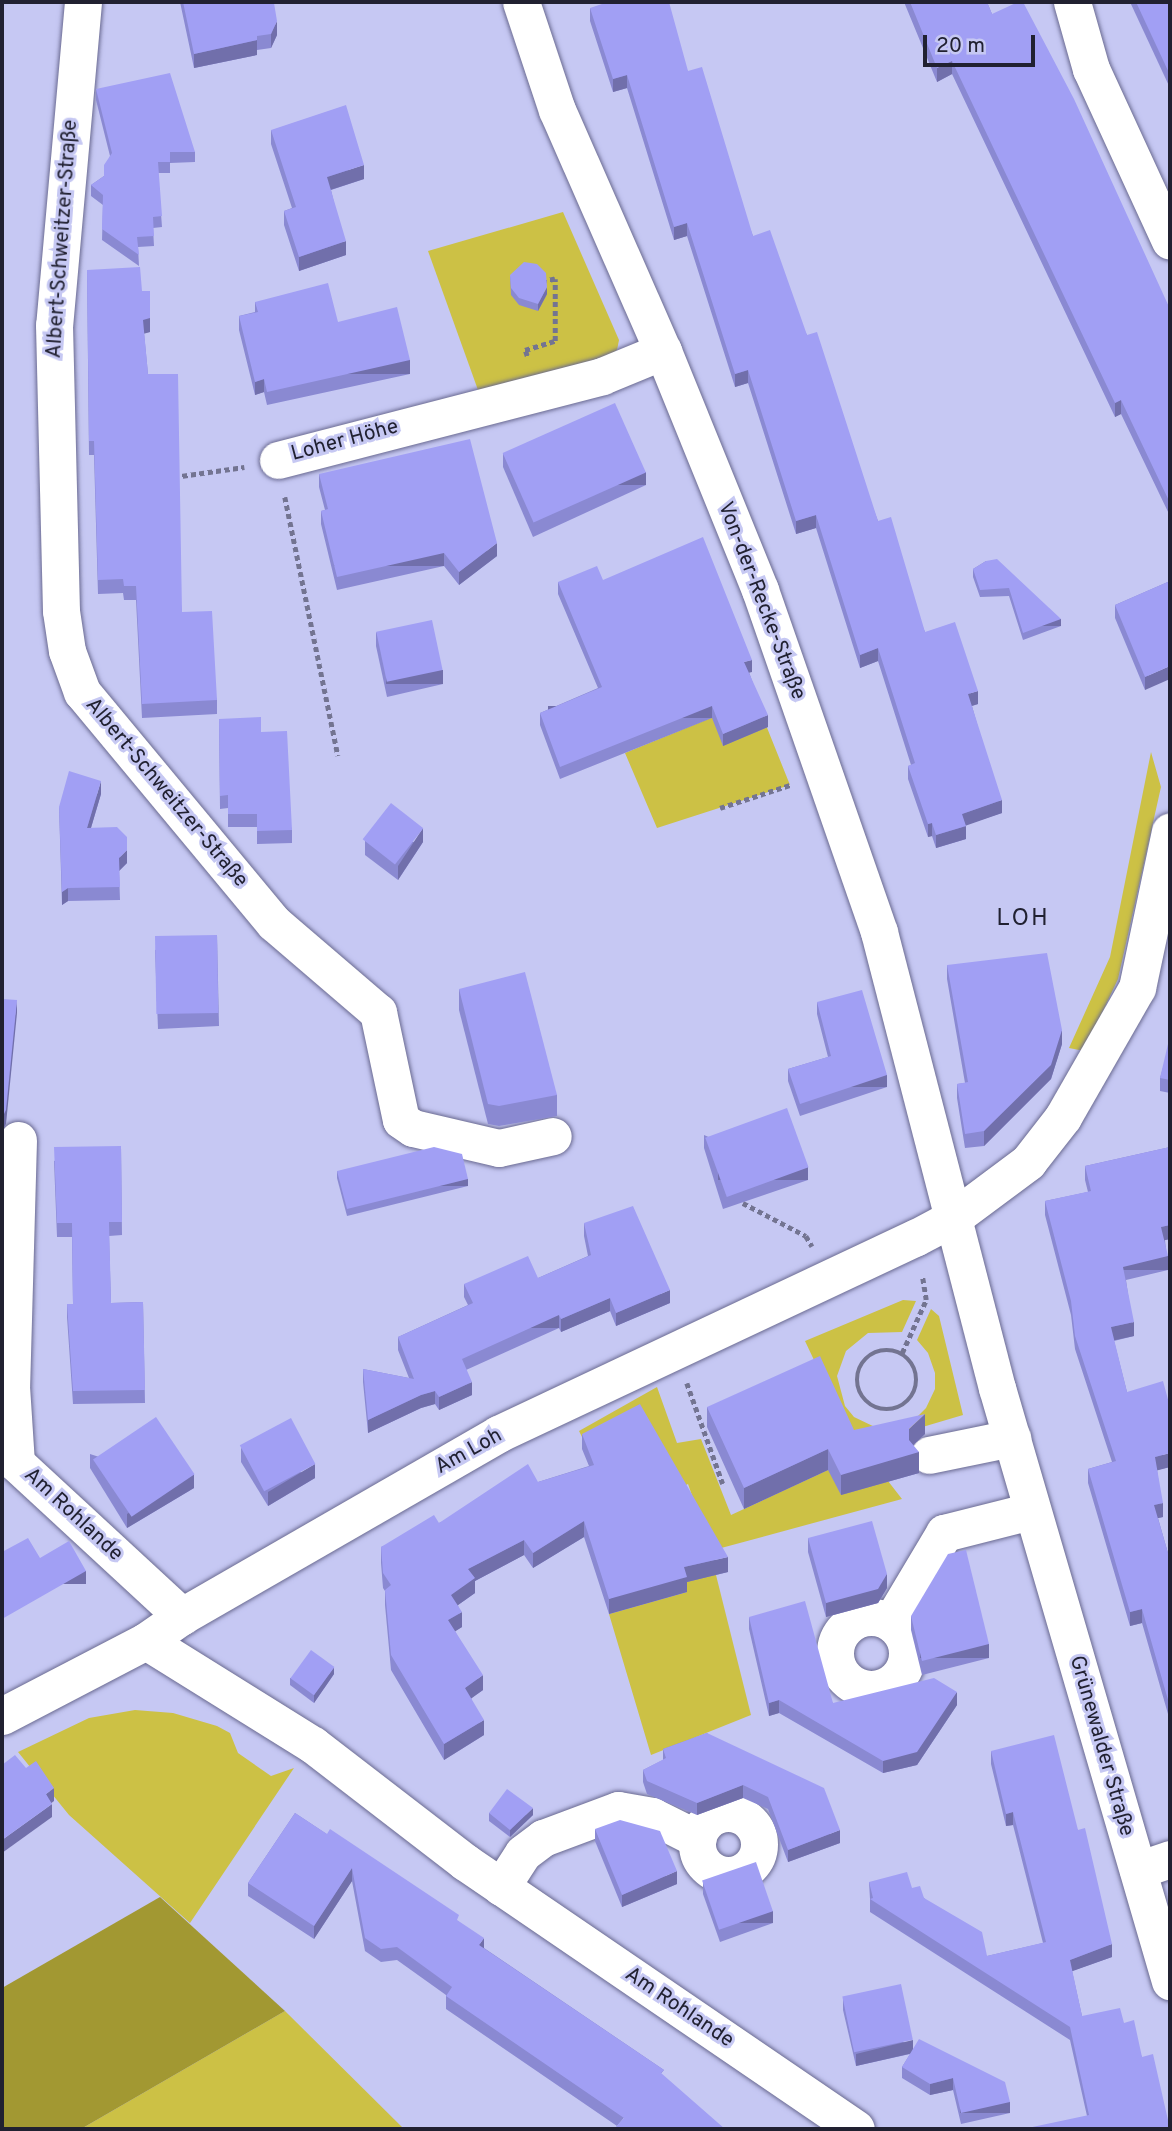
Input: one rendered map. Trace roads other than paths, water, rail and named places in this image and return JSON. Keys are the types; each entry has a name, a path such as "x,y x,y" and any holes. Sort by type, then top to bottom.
{"street":[{"name":"Albert-Schweitzer-Straße","path":"83,2 54,325 61,611 67,651 82,692 274,923 378,1012 401,1120 412,1128 499,1148 553,1136"},
{"name":"Von-der-Recke-Straße","path":"521,2 557,110 663,351 760,590 879,932 953,1218"},
{"path":"1072,2 1091,69 1170,241"},
{"name":"Loher Höhe","path":"278,460 602,376 663,351"},
{"name":"Am Loh","path":"2,1716 146,1641 182,1616 498,1434 953,1218 1028,1162 1063,1117 1120,1022 1137,988 1170,831"},
{"name":"Am Rohlande","path":"18,1140 9,1458 182,1616"},
{"name":"Grünewalder Straße","path":"953,1218 1031,1511 1154,1865 1170,1980"},
{"path":"929,1455 1012,1438"},
{"path":"891,1622 944,1533 1031,1511"},
{"name":"Am Rohlande","path":"146,1641 313,1745 501,1886 856,2129"},
{"path":"501,1886 523,1853 543,1838 618,1810 652,1816 698,1839"}],"district":[{"name":"LOH","path":"1023,920"}]}
